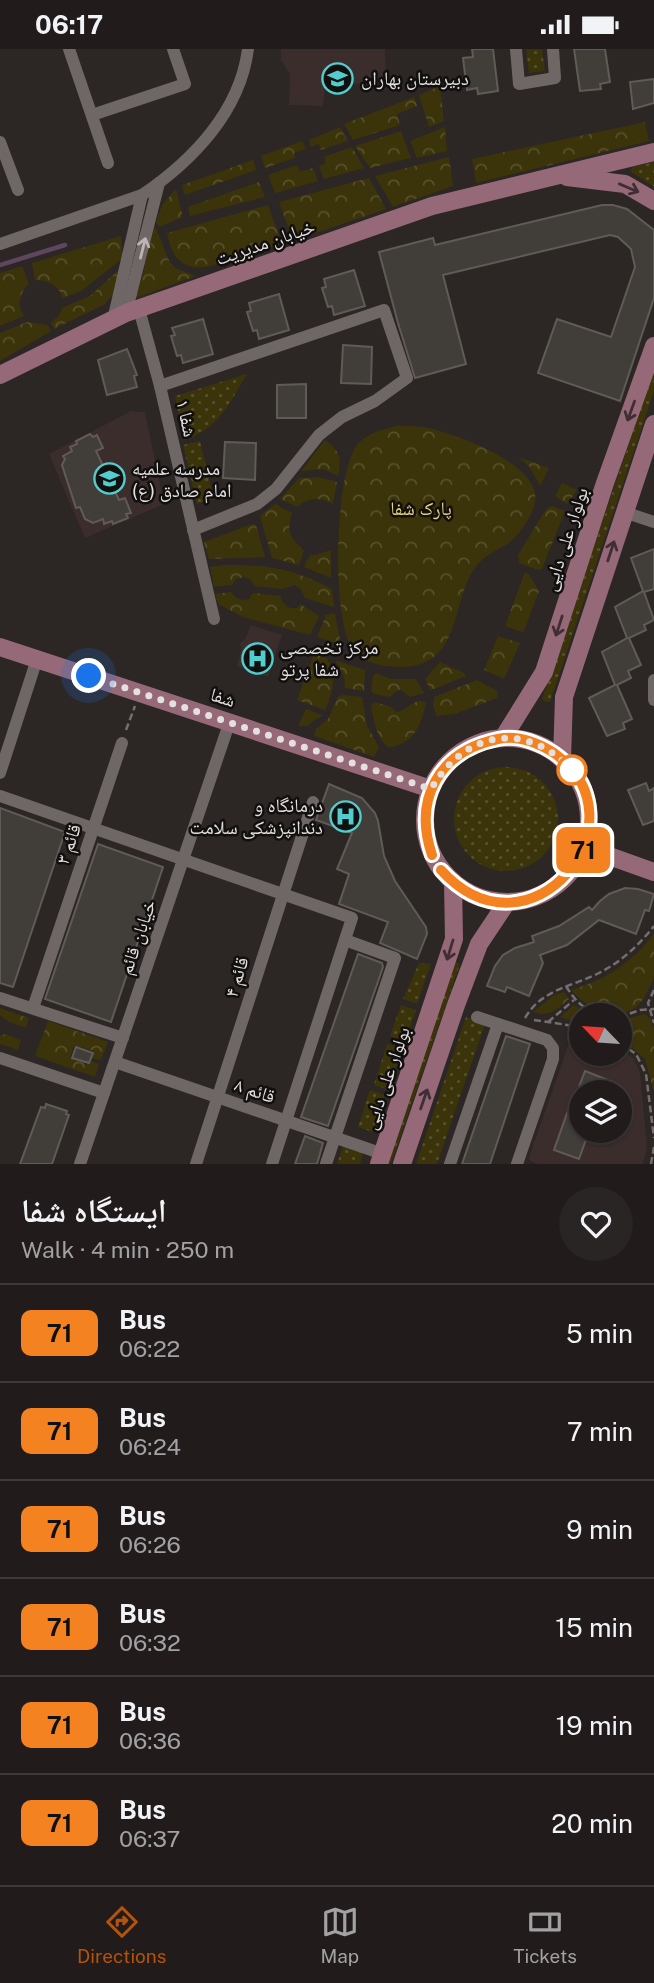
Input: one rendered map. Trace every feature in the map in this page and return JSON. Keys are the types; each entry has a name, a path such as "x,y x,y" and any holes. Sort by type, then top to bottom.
{"main road":[{"name":"خیابان مدیریت","path":"0,375 126,314 432,206 654,152"},
{"name":"خیابان مدیریت","path":"554,176 625,184 654,201"},
{"name":"بولوار علی دایی","path":"503,738 544,672 605,483 654,346"},
{"path":"562,759 565,697 654,424"},
{"name":"شفا","path":"0,647 431,789"},
{"path":"503,738 525,740 545,747 562,759 575,773 586,800 589,828 573,870 555,887 532,899 507,902 488,900 469,893 453,882 432,855 427,839 426,805 431,789 443,769 460,753 481,743 503,738"},
{"path":"584,847 654,871"},
{"name":"بولوار علی دایی","path":"381,1159 454,939 453,882"},
{"path":"402,1164 479,944 507,902"}],"street":[{"path":"69,49 108,163"},
{"path":"92,115 185,85 173,49"},
{"path":"0,244 142,195 159,183 199,149 215,128 231,102 248,49"},
{"path":"516,49 519,84 555,78 553,49"},
{"path":"0,142 18,190"},
{"path":"126,314 159,183"},
{"path":"126,314 142,195"},
{"path":"160,386 384,310 407,378 319,435 276,489 257,504 193,530"},
{"name":"شفا ۱","path":"126,314 160,386 214,619"},
{"path":"624,512 654,522"},
{"path":"0,773 37,659"},
{"path":"654,680 654,700"},
{"name":"خیابان قائم","path":"80,1164 230,721"},
{"name":"قائم ۳","path":"33,1009 122,743"},
{"path":"0,796 352,918 272,1164"},
{"name":"قائم ۴","path":"197,1164 313,802"},
{"path":"326,1164 395,958 345,940"},
{"path":"0,998 123,1038"},
{"path":"477,1017 547,1040 553,1048 553,1059 517,1164"},
{"path":"450,1164 498,1024"},
{"path":"0,1058 104,1093"},
{"name":"قائم ۸","path":"115,1062 335,1137 381,1159"}],"path":[{"path":"122,743 140,692"},
{"path":"569,1025 524,1019 532,1006 543,996 616,963 654,926"},
{"path":"566,986 578,1003"},
{"path":"654,990 648,1003 654,1023"},
{"path":"548,1022 574,1000"},
{"path":"632,1014 654,1009"},
{"path":"632,1051 646,1074 654,1138"},
{"path":"651,1164 654,1147"}],"shaded area":[{"name":"دبیرستان بهاران","path":"281,49 385,49 386,83 325,85 323,106 289,105 290,74 281,60"},
{"name":"مدرسه علمیه امام صادق (ع)","path":"131,411 145,412 164,504 85,538 49,454"},
{"name":"مرکز تخصصی شفا پرتو","path":"251,625 282,635 268,677 237,666 240,643 245,639"},
{"path":"569,1044 569,1066 632,1066 632,1058 634,1059 640,1072 647,1147 643,1164 538,1164 530,1161 529,1157"}],"green space":[{"path":"526,49 542,49 545,71 529,73"},
{"path":"440,86 444,121 429,127 419,95"},
{"path":"414,97 417,106 397,114 400,125 353,140 344,124"},
{"path":"645,122 649,141 476,183 472,159"},
{"path":"340,127 348,141 321,150 319,144 311,147 309,140"},
{"path":"445,127 447,151 417,158 410,141"},
{"path":"401,131 411,158 370,168 355,146"},
{"path":"302,141 306,149 294,153 295,158 265,168 261,156"},
{"path":"352,147 364,168 324,179 319,166 326,163 324,157"},
{"path":"449,157 453,186 393,207 375,176"},
{"path":"253,160 256,170 185,195 182,185"},
{"path":"654,162 654,187 630,171 633,167"},
{"path":"297,165 300,172 313,168 318,181 275,193 268,175"},
{"path":"369,178 386,209 293,241 279,202"},
{"path":"259,182 265,197 190,216 188,207"},
{"path":"176,189 183,217 159,227 156,222 162,205"},
{"path":"268,205 282,244 200,267 183,263 171,247 167,233"},
{"path":"155,226 170,263 175,268 196,276 133,299 141,281"},
{"path":"121,236 123,258 81,291 63,298 52,284 35,280 32,263"},
{"path":"124,265 115,292 105,304 54,329 51,323 62,308 90,296"},
{"path":"22,266 29,283 20,299 24,316 0,326 0,273"},
{"path":"27,322 48,325 51,331 0,361 0,333"},
{"path":"654,370 654,391 550,702 546,702 542,699"},
{"path":"247,374 215,422 184,440 175,396"},
{"name":"پارک شفا","path":"396,426 428,428 478,445 514,465 535,491 534,506 520,532 507,544 485,557 474,569 444,645 434,657 420,664 401,667 375,664 363,659 353,650 346,634 341,610 338,549 343,489 355,448 373,433"},
{"name":"پارک شفا","path":"325,440 339,455 338,476 323,469 301,471"},
{"path":"200,441 214,499 197,504 183,445"},
{"path":"518,457 549,468 540,486 529,466"},
{"name":"پارک شفا","path":"318,477 337,482 333,504 315,499 297,507 280,499 299,478"},
{"path":"562,483 577,490 567,504 555,496"},
{"path":"275,504 292,513 291,535 304,551 299,565 272,558 260,516"},
{"path":"552,506 565,511 542,569 519,563 518,555 546,509"},
{"path":"252,524 256,525 265,557 209,559 204,542"},
{"path":"331,550 331,578 304,567 310,555"},
{"path":"210,567 267,567 292,572 332,589 334,607 305,598 301,589 294,585 283,589 254,586 251,580 244,577 236,579 232,585 214,587"},
{"path":"525,572 539,591 522,632 505,626"},
{"path":"231,592 244,600 249,599 253,593 280,596 288,607 297,608 300,604 319,616 310,635 243,617 218,604 215,594"},
{"path":"335,613 341,645 317,637 326,615"},
{"path":"498,636 520,643 504,679 484,670"},
{"path":"316,648 332,668 333,685 325,710 297,700"},
{"path":"335,660 365,670 364,691 345,688 344,676"},
{"path":"440,662 466,676 430,689 425,679"},
{"path":"376,673 391,679 416,679 424,693 410,697 401,690 390,697 374,694 371,691"},
{"path":"477,680 498,692 497,698 455,714 437,716 433,706 434,697"},
{"path":"338,697 362,697 367,726 379,747 374,757 314,736 316,729 328,719"},
{"path":"419,701 426,702 415,732 404,742 388,747 378,734 371,706 374,702 389,706 397,712"},
{"path":"306,709 322,715 307,726 298,726"},
{"path":"506,767 526,771 543,782 554,799 558,819 554,839 543,856 526,867 506,871 486,867 469,856 458,839 454,819 458,799 469,782 486,771"},
{"path":"654,933 653,979 640,1003 632,1009 632,1003 586,1003 571,990 617,969"},
{"path":"455,961 460,964 391,1164 384,1164"},
{"path":"419,963 431,964 417,1004 403,999"},
{"path":"564,992 569,999 557,1009 543,1014 533,1012 554,995"},
{"path":"401,1005 416,1010 405,1041 390,1036"},
{"path":"0,1008 29,1018 26,1028 9,1022 0,1015"},
{"path":"569,1009 569,1020 560,1017"},
{"path":"645,1014 654,1028 654,1092 645,1059 632,1048 632,1018"},
{"path":"466,1017 485,1024 437,1164 416,1164"},
{"path":"48,1021 108,1042 101,1060 92,1058 94,1051 74,1045 70,1058 89,1065 91,1061 99,1064 95,1077 35,1056"},
{"path":"5,1034 21,1040 18,1050 0,1044 0,1036"},
{"path":"387,1044 402,1049 389,1090 374,1085"},
{"path":"370,1090 385,1095 373,1132 358,1127"},
{"path":"343,1146 363,1153 360,1164 337,1164"}],"building":[{"path":"472,49 493,49 498,91 478,94 477,88 467,90 463,58 473,57"},
{"path":"574,49 605,49 610,82 600,84 601,89 580,91"},
{"path":"654,79 654,103 633,109 630,82"},
{"path":"602,205 627,209 654,230 654,298 620,401 538,373 557,319 611,337 635,267 631,249 618,237 610,235 443,275 466,364 415,378 379,252 433,238 435,245"},
{"path":"354,270 365,306 334,315 332,306 328,307 322,288 326,287 324,279"},
{"path":"279,294 289,330 259,339 257,330 253,331 247,312 251,311 249,303"},
{"path":"203,319 213,354 183,363 181,355 177,356 171,336 175,335 172,328"},
{"path":"343,345 372,347 371,384 341,383"},
{"path":"127,349 137,375 134,376 137,387 107,395 98,360"},
{"path":"306,384 306,418 277,418 277,385"},
{"path":"90,434 93,437 97,435 103,448 96,451 119,500 125,498 131,513 126,514 128,518 113,524 112,521 104,524 103,519 93,523 85,519 80,507 76,508 62,465 65,459 63,456 72,451 70,447"},
{"path":"225,442 256,443 255,480 223,478"},
{"path":"654,549 654,589 644,592 654,620 644,625 646,630 629,638 641,665 628,671 631,678 617,685 632,719 623,723 625,729 607,736 589,698 615,685 602,652 627,638 615,607 643,591 631,558"},
{"path":"646,783 649,791 654,788 654,821 643,825 628,790"},
{"path":"329,784 362,798 375,813 384,856 395,881 426,927 427,934 417,959 380,943 388,922 339,904 349,874 337,869 352,833 316,820"},
{"path":"0,808 65,832 13,987 0,983"},
{"path":"98,844 163,867 111,1022 45,999"},
{"path":"625,888 654,894 649,911 645,910 636,934 599,920 567,945 540,955 543,963 529,996 507,987 505,992 487,986 503,955 534,942 532,936 559,926 589,907 592,910 609,894"},
{"path":"358,954 382,963 383,967 328,1126 301,1117"},
{"path":"506,1036 530,1044 490,1164 462,1164"},
{"path":"76,1047 93,1053 89,1063 72,1058"},
{"path":"585,1071 608,1080 582,1080"},
{"path":"46,1104 67,1111 66,1114 69,1115 52,1164 20,1164 41,1107 45,1108"},
{"path":"569,1108 569,1143 585,1143 579,1159 554,1150"},
{"path":"305,1136 323,1143 317,1164 295,1164"}],"waterway":[{"path":"0,265 65,245"}],"bus line":[{"name":"71","path":"432,855 427,839 426,805 431,789 443,769 460,753 481,743 503,738 525,740 545,747 575,773 584,791 589,828 573,870 555,887 532,899 507,902 488,900 469,893 441,870"}],"place":[{"name":"دبیرستان بهاران","path":"338,78"},
{"name":"مدرسه علمیه امام صادق (ع)","path":"109,479"},
{"name":"مرکز تخصصی شفا پرتو","path":"257,658"},
{"name":"درمانگاه و دندانپزشکی سلامت","path":"346,816"}],"route":[{"path":"89,676 431,789 443,769 460,753 481,743 503,738 525,740 545,747 575,773 572,770"}]}
